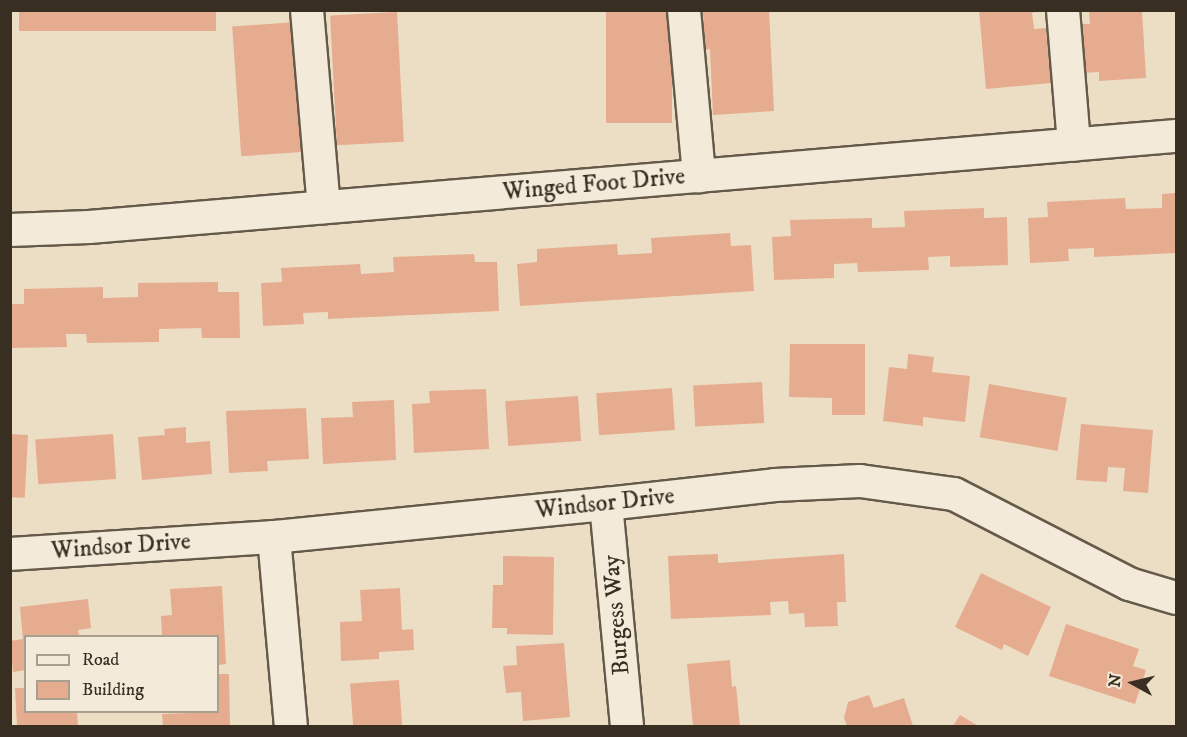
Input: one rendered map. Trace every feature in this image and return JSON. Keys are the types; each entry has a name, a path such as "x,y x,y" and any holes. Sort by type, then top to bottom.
{"street":[{"path":"307,10 324,207"},
{"path":"684,10 699,176"},
{"path":"1063,10 1074,144"},
{"name":"Winged Foot Drive","path":"10,230 89,227 1176,136"},
{"name":"Windsor Drive","path":"10,554 274,537 775,485 860,481 954,494 1129,584 1176,598"},
{"name":"Burgess Way","path":"606,504 627,726"},
{"path":"274,537 291,726"}],"building":[{"path":"19,10 216,10 216,31 19,31"},
{"path":"606,10 672,10 672,123 606,123"},
{"path":"703,10 769,10 774,111 713,115 710,49 705,50"},
{"path":"979,10 1040,10 1032,13 1034,29 1046,28 1051,83 986,89"},
{"path":"1089,10 1142,10 1146,78 1099,81 1099,72 1082,73 1079,24 1090,24"},
{"path":"397,12 404,142 337,145 330,16"},
{"path":"297,22 306,152 241,156 232,27"},
{"path":"1176,193 1176,253 1094,257 1094,248 1068,249 1069,261 1030,263 1028,218 1048,217 1047,202 1125,198 1126,209 1162,208 1162,194"},
{"path":"984,208 984,218 1007,217 1008,265 950,267 950,256 928,257 929,270 858,272 857,263 834,264 834,278 774,280 772,237 791,236 790,220 872,218 872,228 905,227 904,211"},
{"path":"730,233 731,246 751,245 754,291 520,306 517,264 537,262 537,249 617,244 618,255 652,253 651,238"},
{"path":"474,254 475,262 497,262 499,311 328,319 328,312 303,313 304,324 263,326 261,283 282,282 281,268 360,264 361,274 394,272 393,257"},
{"path":"218,282 218,292 239,292 240,338 202,338 201,328 159,329 159,342 87,343 86,334 66,334 67,347 10,348 10,304 24,304 24,289 103,287 103,298 138,297 138,283"},
{"path":"790,344 865,344 865,415 832,415 832,398 789,397"},
{"path":"908,354 934,357 932,372 970,376 965,422 923,417 923,426 883,421 889,367 907,369"},
{"path":"762,382 764,423 695,427 693,386"},
{"path":"989,384 1067,398 1057,451 980,437"},
{"path":"672,388 675,430 599,435 596,393"},
{"path":"486,389 489,449 414,453 412,404 430,403 429,391"},
{"path":"578,396 581,441 508,446 505,401"},
{"path":"394,400 396,460 323,464 321,418 353,417 352,402"},
{"path":"306,408 309,459 267,461 268,471 229,473 226,411"},
{"path":"1081,424 1153,430 1148,493 1123,491 1125,468 1108,467 1107,482 1076,480"},
{"path":"186,427 186,443 210,441 212,474 142,480 138,437 165,435 164,429"},
{"path":"10,434 28,435 25,498 10,497"},
{"path":"113,434 116,479 38,484 35,439"},
{"path":"718,554 718,563 844,554 846,602 837,602 838,626 805,627 804,613 789,614 788,601 770,602 771,615 671,619 668,556"},
{"path":"503,556 554,557 553,635 507,634 507,628 492,628 493,585 503,585"},
{"path":"981,573 1051,607 1028,656 1004,644 1002,650 955,627"},
{"path":"222,586 226,664 219,665 219,635 162,635 161,616 172,615 170,589"},
{"path":"400,588 402,630 413,629 414,650 379,652 379,659 341,661 340,622 362,621 360,590"},
{"path":"88,599 91,628 78,630 79,635 24,635 24,670 13,672 10,641 23,639 20,607"},
{"path":"1066,624 1139,649 1133,666 1146,670 1135,704 1049,676"},
{"path":"564,643 570,717 523,721 521,692 506,693 503,666 517,665 516,646"},
{"path":"730,660 732,687 736,686 740,726 693,726 687,664"},
{"path":"219,674 229,674 230,726 163,726 162,714 219,713"},
{"path":"399,680 402,726 353,726 350,683"},
{"path":"15,688 24,688 24,713 77,713 78,726 17,726"},
{"path":"869,695 874,708 904,698 913,726 847,726 844,718 848,702"},
{"path":"960,715 978,726 953,726"}]}
